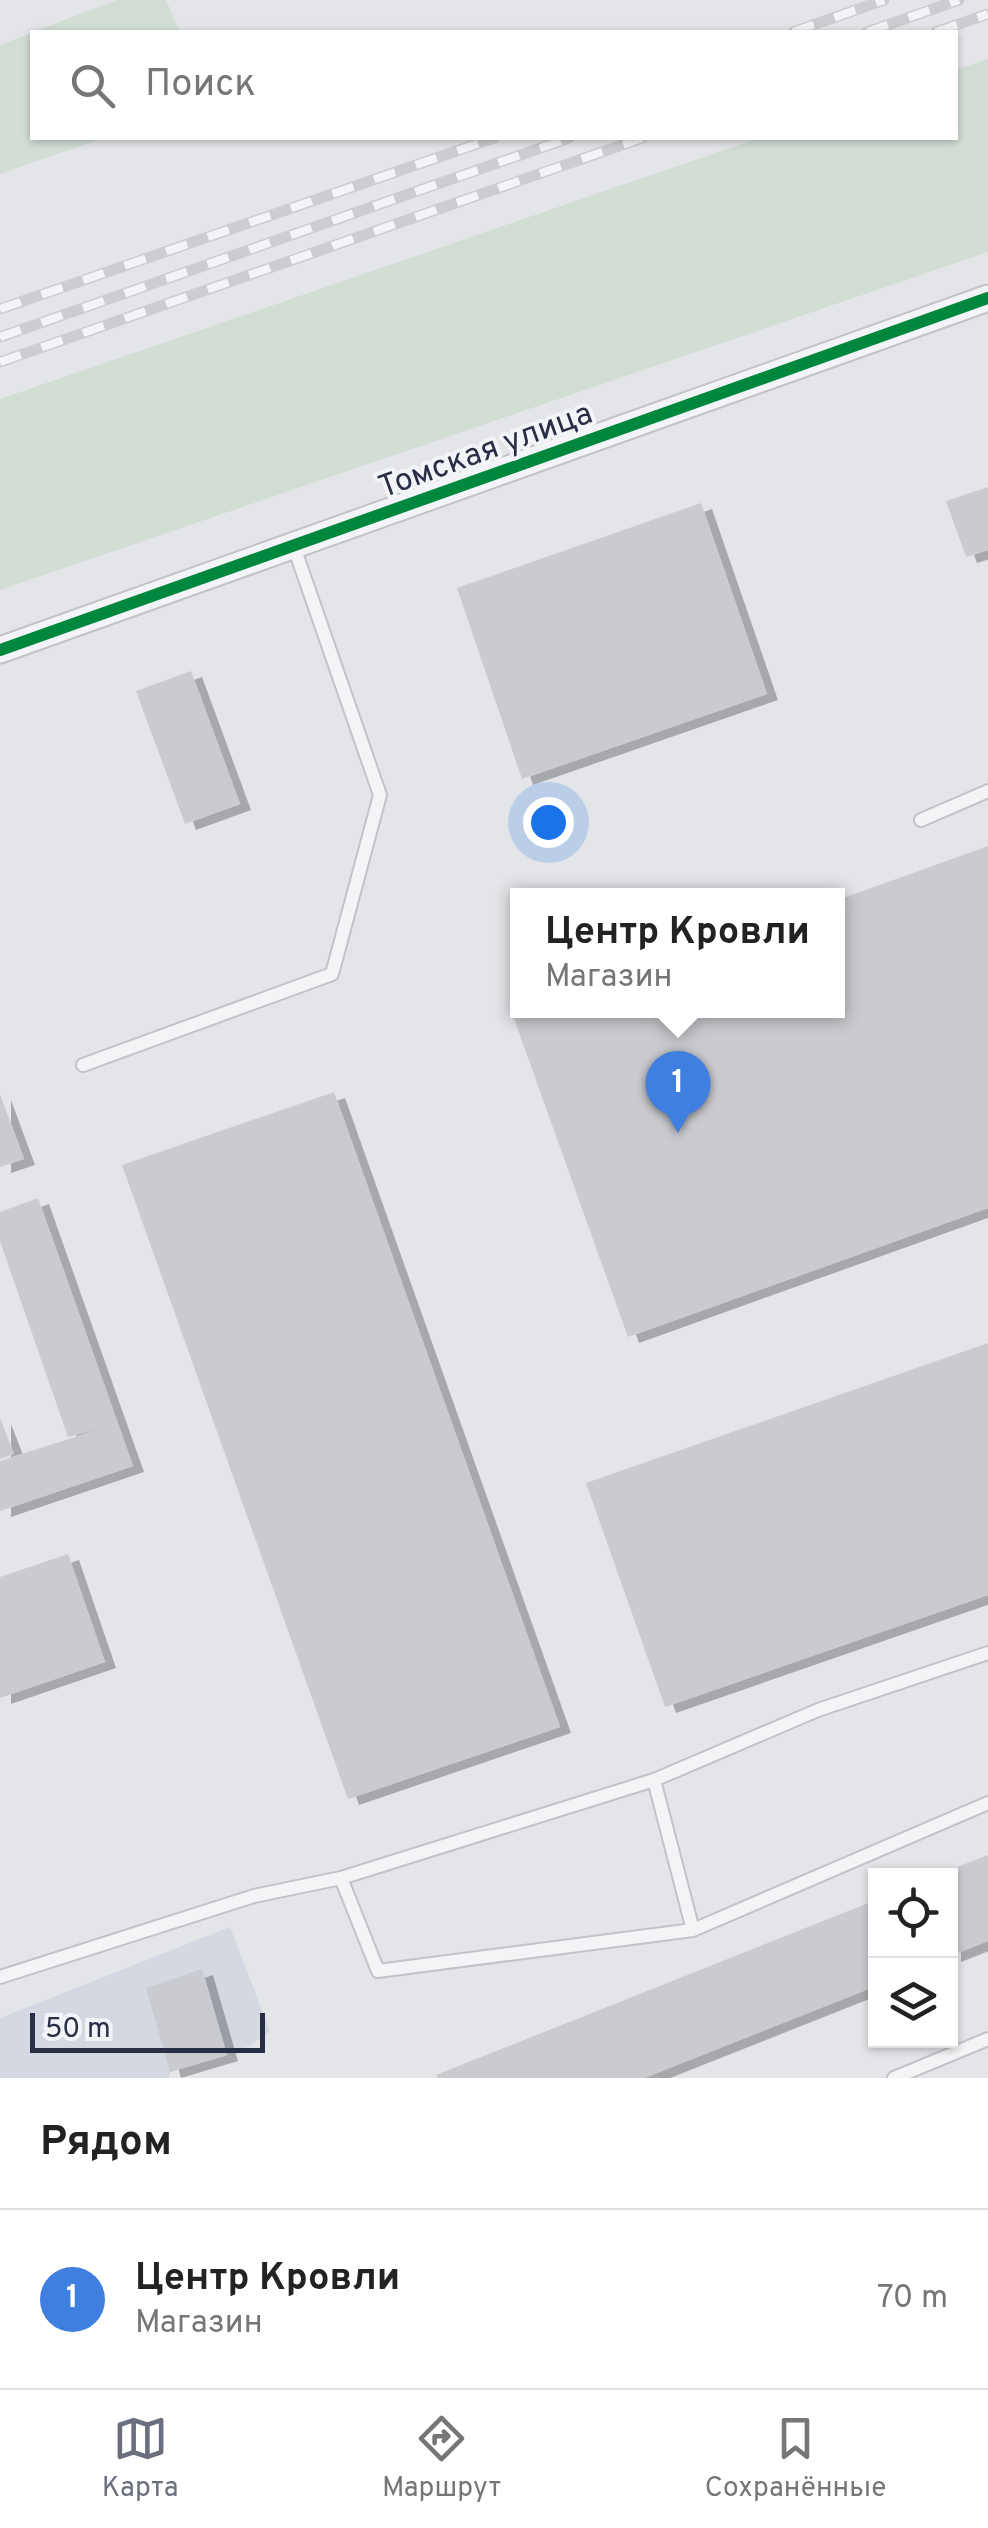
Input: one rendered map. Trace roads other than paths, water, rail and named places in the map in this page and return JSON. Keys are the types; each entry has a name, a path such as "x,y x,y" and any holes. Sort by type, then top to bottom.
{"street":[{"name":"Томская улица","path":"0,650 988,298"}],"lane":[{"path":"83,1066 332,974 380,795 294,547"},
{"path":"921,820 988,791"},
{"path":"0,1977 254,1896 340,1878 654,1780 818,1710 988,1653"},
{"path":"654,1780 693,1930"},
{"path":"340,1878 378,1972 693,1930 988,1803"},
{"path":"894,2078 988,2039"}],"railway":[{"path":"799,30 884,0"},
{"path":"873,30 959,0"},
{"path":"942,30 988,14"},
{"path":"0,309 488,140"},
{"path":"0,337 563,140"},
{"path":"0,362 636,140"}],"place":[{"name":"Центр Кровли","path":"678,1133"}]}
